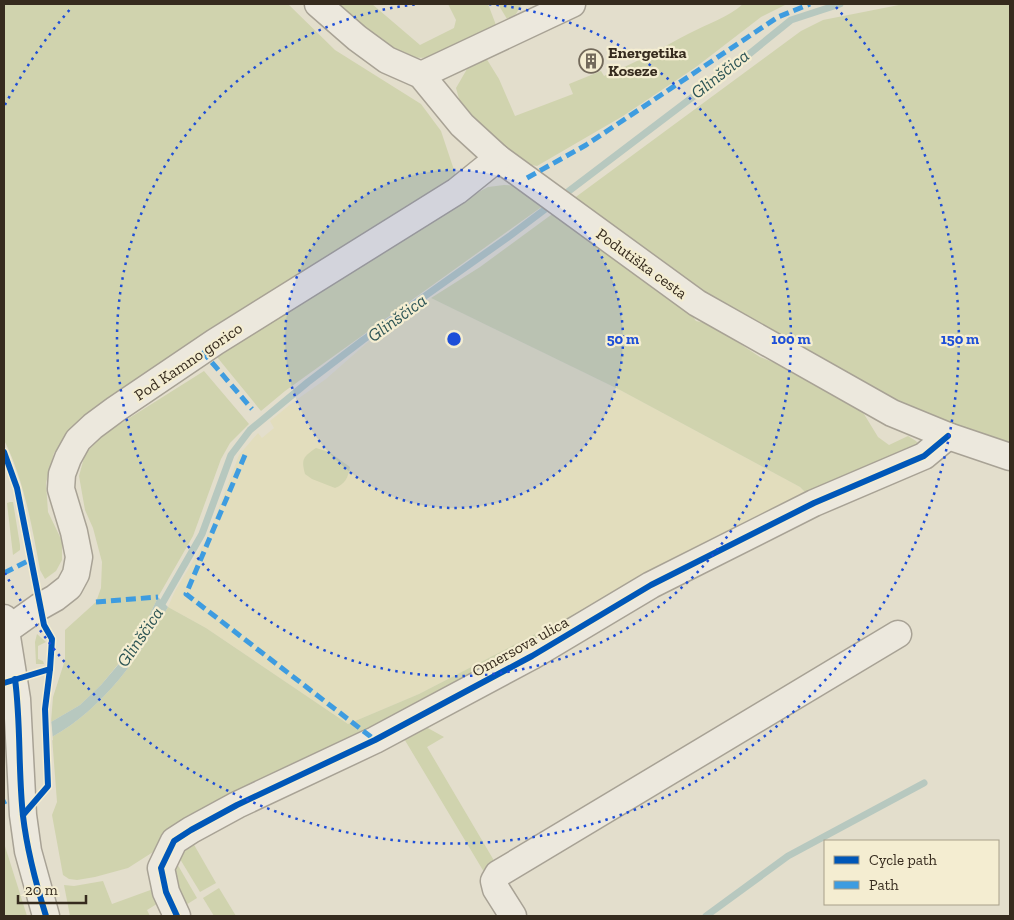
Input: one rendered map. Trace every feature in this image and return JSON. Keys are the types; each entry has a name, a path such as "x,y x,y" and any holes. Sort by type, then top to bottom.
{"street":[{"name":"Podutiška cesta","path":"318,4 386,60 421,75 462,125 498,158 538,185 697,303 892,413 948,436 1010,457"},
{"path":"421,75 568,4"},
{"name":"Pod Kamno gorico","path":"4,627 55,598 69,587 76,574 79,557 74,532 61,489 62,474 78,440 116,409 215,342 457,191 498,158"},
{"name":"Omersova ulica","path":"177,916 166,892 161,868 174,842 191,830 237,805 382,737 532,656 660,581 814,503 924,456 948,436"},
{"path":"4,627 15,679 23,815 28,851 46,916"},
{"path":"513,916 496,889 494,881 498,874 898,634"}],"shaded area":[{"path":"431,298 620,390 800,487 807,494 419,694 348,724 206,628 168,607 175,591 207,538 239,455 258,433 262,438 274,428 270,421 292,403 326,379 368,342"}],"green space":[{"path":"4,4 288,4 335,50 421,104 441,131 456,176 439,193 69,432 54,453 46,483 48,512 62,541 62,560 56,571 45,579 40,570 22,487 4,440"},
{"path":"333,4 372,4 420,45 454,28 456,20 448,4 488,4 496,25 451,51 439,55 414,58 401,55"},
{"path":"498,4 522,4 516,14 507,19"},
{"path":"743,4 787,4 761,17 696,67 623,116 537,166 526,164 477,127 461,106 456,88 467,69 486,58 499,79 515,116 573,94 569,84 601,71 604,76 724,17"},
{"path":"904,4 1010,4 1010,448 908,411 807,352 780,334 741,319 656,259 631,238 569,202 801,31 823,20"},
{"path":"504,185 523,186 547,203 285,391 261,411 217,357 473,195 488,187"},
{"path":"555,212 609,255 683,303 696,321 710,324 760,357 803,374 849,402 864,414 878,437 889,445 908,436 921,447 164,845 128,868 77,880 69,879 63,875 52,815 57,802 52,737 88,711 119,680 145,644 168,607 206,628 348,724 419,694 807,494 800,487 620,390 431,298 480,267"},
{"path":"204,371 249,424 230,443 221,459 193,536 158,597 138,640 101,685 80,705 51,722 53,697 65,660 65,630 96,602 101,588 102,562 93,528 85,510 79,476 85,454 104,434"},
{"path":"316,448 329,452 350,467 346,480 341,485 335,488 312,479 305,474 304,459"},
{"path":"13,502 20,545 20,550 13,555 7,503"},
{"path":"37,634 46,642 38,646 38,659 43,661 44,664 36,664 35,642"},
{"path":"426,727 444,737 427,747 496,864 484,872 403,737"},
{"path":"4,843 27,916 4,916"},
{"path":"193,843 216,883 200,892 180,859 186,847"},
{"path":"176,862 197,898 181,908 173,873"},
{"path":"103,881 112,904 156,888 160,902 147,910 150,916 70,916 64,885 74,886"},
{"path":"219,888 236,916 214,916 203,898"}],"water":[{"name":"Glinščica","path":"158,597 168,607 145,644 119,680 88,711 52,737 51,722 80,705 101,685 138,640"}],"pier":[{"path":"51,719 53,740 4,763 4,742"}],"waterway":[{"name":"Glinščica","path":"561,197 748,55 791,20 840,4"},
{"name":"Glinščica","path":"159,609 202,534 231,455 250,430 363,340 552,204"},
{"path":"706,916 788,856 924,783"}],"marked path":[{"path":"527,178 586,145 778,17 810,4"},
{"path":"202,351 252,409"},
{"path":"245,455 186,594 375,740"},
{"path":"4,573 32,559"},
{"path":"96,602 158,597"}],"cycle path":[{"path":"177,916 166,892 161,868 174,841 191,830 237,805 375,740 532,656 651,585 814,503 924,456 948,436"},
{"path":"4,452 17,488 44,625 52,639 50,669 4,683"},
{"path":"23,815 48,786 45,709 50,669"},
{"path":"15,679 23,816 32,867 46,916"}],"place":[{"name":"Energetika Koseze","path":"591,61"}]}
